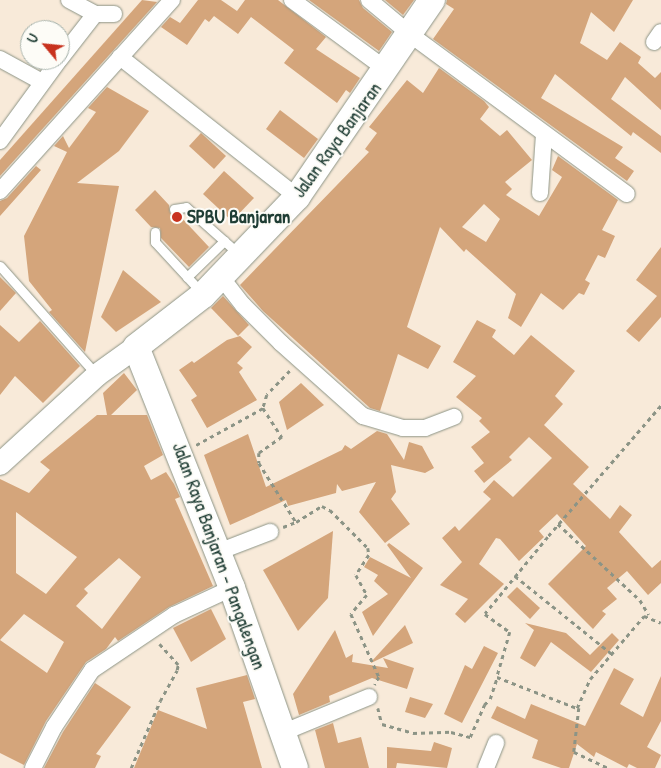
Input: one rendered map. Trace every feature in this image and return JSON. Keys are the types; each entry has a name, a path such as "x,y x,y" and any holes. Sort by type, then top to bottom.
{"main road":[{"name":"Jalan Raya Banjaran","path":"136,347 195,286 221,277 233,249 297,197 411,35 432,0"},
{"path":"0,464 97,376 136,347"},
{"name":"Jalan Raya Banjaran - Pangalengan","path":"136,347 180,453 232,588 284,732 295,768"}],"street":[{"path":"69,0 95,14 114,14"},
{"path":"0,191 172,0"},
{"path":"292,0 387,70"},
{"path":"369,0 411,35 544,135 627,194"},
{"path":"70,46 95,14"},
{"path":"120,57 297,197"},
{"path":"0,59 42,82"},
{"path":"0,141 51,70"},
{"path":"540,193 544,135"},
{"path":"221,277 243,305 300,361 363,416 379,423 403,428 425,428 454,417"},
{"path":"218,552 270,532"},
{"path":"33,768 54,727 92,670 174,615 232,588"},
{"path":"284,732 369,697"},
{"path":"486,768 496,743"}],"lane":[{"path":"155,232 155,242 195,286 233,249 186,207 174,209"},
{"path":"0,266 97,376"}],"path":[{"path":"180,453 263,408 267,395 300,361"},
{"path":"263,408 282,437 259,453 259,463 289,514 296,522 322,506 330,510 368,548 369,555 356,575 366,595 351,614 379,677 369,697 380,712 382,724 413,733 450,732 470,737 484,705 490,699 510,632 507,627 490,620 486,611 558,524 661,406"},
{"path":"558,524 640,600 648,615 661,623"},
{"path":"515,576 612,654"},
{"path":"609,768 574,752 580,708 590,679 644,616 648,615"},
{"path":"131,768 160,700 178,665 148,632"},
{"path":"497,677 580,708"}],"building":[{"path":"142,0 157,2 0,176 0,160"},
{"path":"198,0 221,0 237,11 245,0 278,0 326,37 316,49 360,78 350,93 346,90 337,103 284,63 294,50 251,17 238,34 214,16 209,22 205,19 187,45 161,27 170,17 180,23"},
{"path":"309,0 359,0 363,8 392,32 379,51"},
{"path":"385,0 414,0 403,15"},
{"path":"447,0 633,0 614,32 591,12 580,43 607,60 620,42 641,57 638,63 655,78 661,72 661,110 625,77 611,99 661,136 661,153 633,132 631,136 555,74 541,98 623,147 615,158 634,171 627,181 433,39 454,9 446,4"},
{"path":"439,68 484,101 489,107 480,119 500,136 507,130 532,160 505,182 512,189 506,195 539,216 562,177 552,170 558,156 618,200 602,230 615,236 605,258 598,255 585,280 590,283 584,295 579,293 563,310 541,293 521,327 508,318 516,294 466,249 464,252 440,227 407,327 441,346 428,369 398,354 380,411 370,408 263,311 240,285 369,152 365,149 377,133 369,127 407,80 423,93","holes":["484,204 500,219 486,242 462,227"]},
{"path":"107,87 149,111 119,151 77,183 119,186 85,352 49,312 52,310 29,281 24,236 67,152 54,146 63,136 69,148 96,112 88,108"},
{"path":"280,110 318,139 304,158 266,129"},
{"path":"201,133 226,156 214,169 189,146"},
{"path":"36,166 41,170 0,216 0,201 7,198"},
{"path":"224,171 254,198 232,221 203,194"},
{"path":"155,190 169,205 170,213 179,215 209,247 189,267 161,238 160,228 151,227 135,210"},
{"path":"661,247 661,317 639,342 626,331 657,296 636,280"},
{"path":"123,270 161,302 116,332 101,317"},
{"path":"0,277 16,293 0,311"},
{"path":"223,296 249,325 238,336 211,308"},
{"path":"477,320 496,330 492,337 514,355 531,335 575,371 555,396 563,404 544,425 589,467 573,484 610,519 620,505 632,515 619,532 652,568 661,560 661,583 648,595 627,571 607,588 617,599 602,611 606,614 593,629 548,584 586,546 557,514 539,531 544,537 519,561 500,539 496,538 479,564 504,584 465,623 455,614 468,599 440,585 462,562 442,538 455,526 459,531 491,499 483,492 494,480 513,497 552,458 529,437 509,457 512,460 484,483 474,471 484,463 471,447 490,432 479,421 482,418 456,397 476,376 453,362"},
{"path":"40,321 80,366 43,403 15,376 0,395 0,325 19,342"},
{"path":"240,336 252,347 237,363 243,368 239,372 257,400 207,428 191,400 197,396 179,370 192,361 194,363 227,340"},
{"path":"124,373 137,390 111,415 147,415 163,455 144,466 151,480 166,472 174,484 180,497 175,499 213,586 169,607 118,641 115,637 106,649 86,662 46,721 24,765 0,753 0,640 0,479 29,493 50,470 40,462 97,415 107,415 103,393","holes":["16,512 77,557 46,594 16,573","119,558 141,577 102,629 76,606 88,593 84,589","24,614 64,642 47,673 0,640"]},
{"path":"301,383 324,405 287,430 279,402"},
{"path":"377,431 387,434 404,460 409,442 422,446 434,468 425,473 391,465 396,492 391,499 410,524 385,543 359,512 376,482 342,491 337,484 336,493 288,506 286,500 230,525 204,455 248,434 266,487 342,450 345,445 351,449"},
{"path":"333,531 328,598 298,631 263,570"},
{"path":"389,543 423,568 373,636 362,612 388,594 374,581 378,575 364,567 370,557 411,578 387,545"},
{"path":"517,587 540,608 530,619 507,597"},
{"path":"211,609 226,639 191,662 173,628"},
{"path":"525,623 566,633 590,655 612,633 619,640 591,672 551,642 535,667 520,658 534,630"},
{"path":"405,625 413,643 371,663 371,662"},
{"path":"335,630 346,658 353,654 352,662 388,668 383,658 414,668 407,689 372,678 329,696 330,702 299,715 293,694"},
{"path":"484,646 498,653 462,723 444,714 465,665 472,669"},
{"path":"614,668 634,679 620,704 643,717 661,676 661,721 647,747 661,755 655,768 637,768 629,764 627,768 596,752 594,757 577,744 569,768 561,768 532,758 538,740 491,718 497,706 525,719 531,704 585,726"},
{"path":"247,675 255,699 243,702 262,768 134,768 158,710 207,729 196,688"},
{"path":"95,683 131,707 96,754 101,756 95,768 44,768 63,732"},
{"path":"410,697 433,704 425,718 405,712"},
{"path":"333,723 338,743 361,737 369,768 325,768 315,730"},
{"path":"434,742 452,748 447,768 397,763 396,768 387,768 387,747 431,751"}],"place":[{"name":"SPBU Banjaran","path":"177,217"}]}
